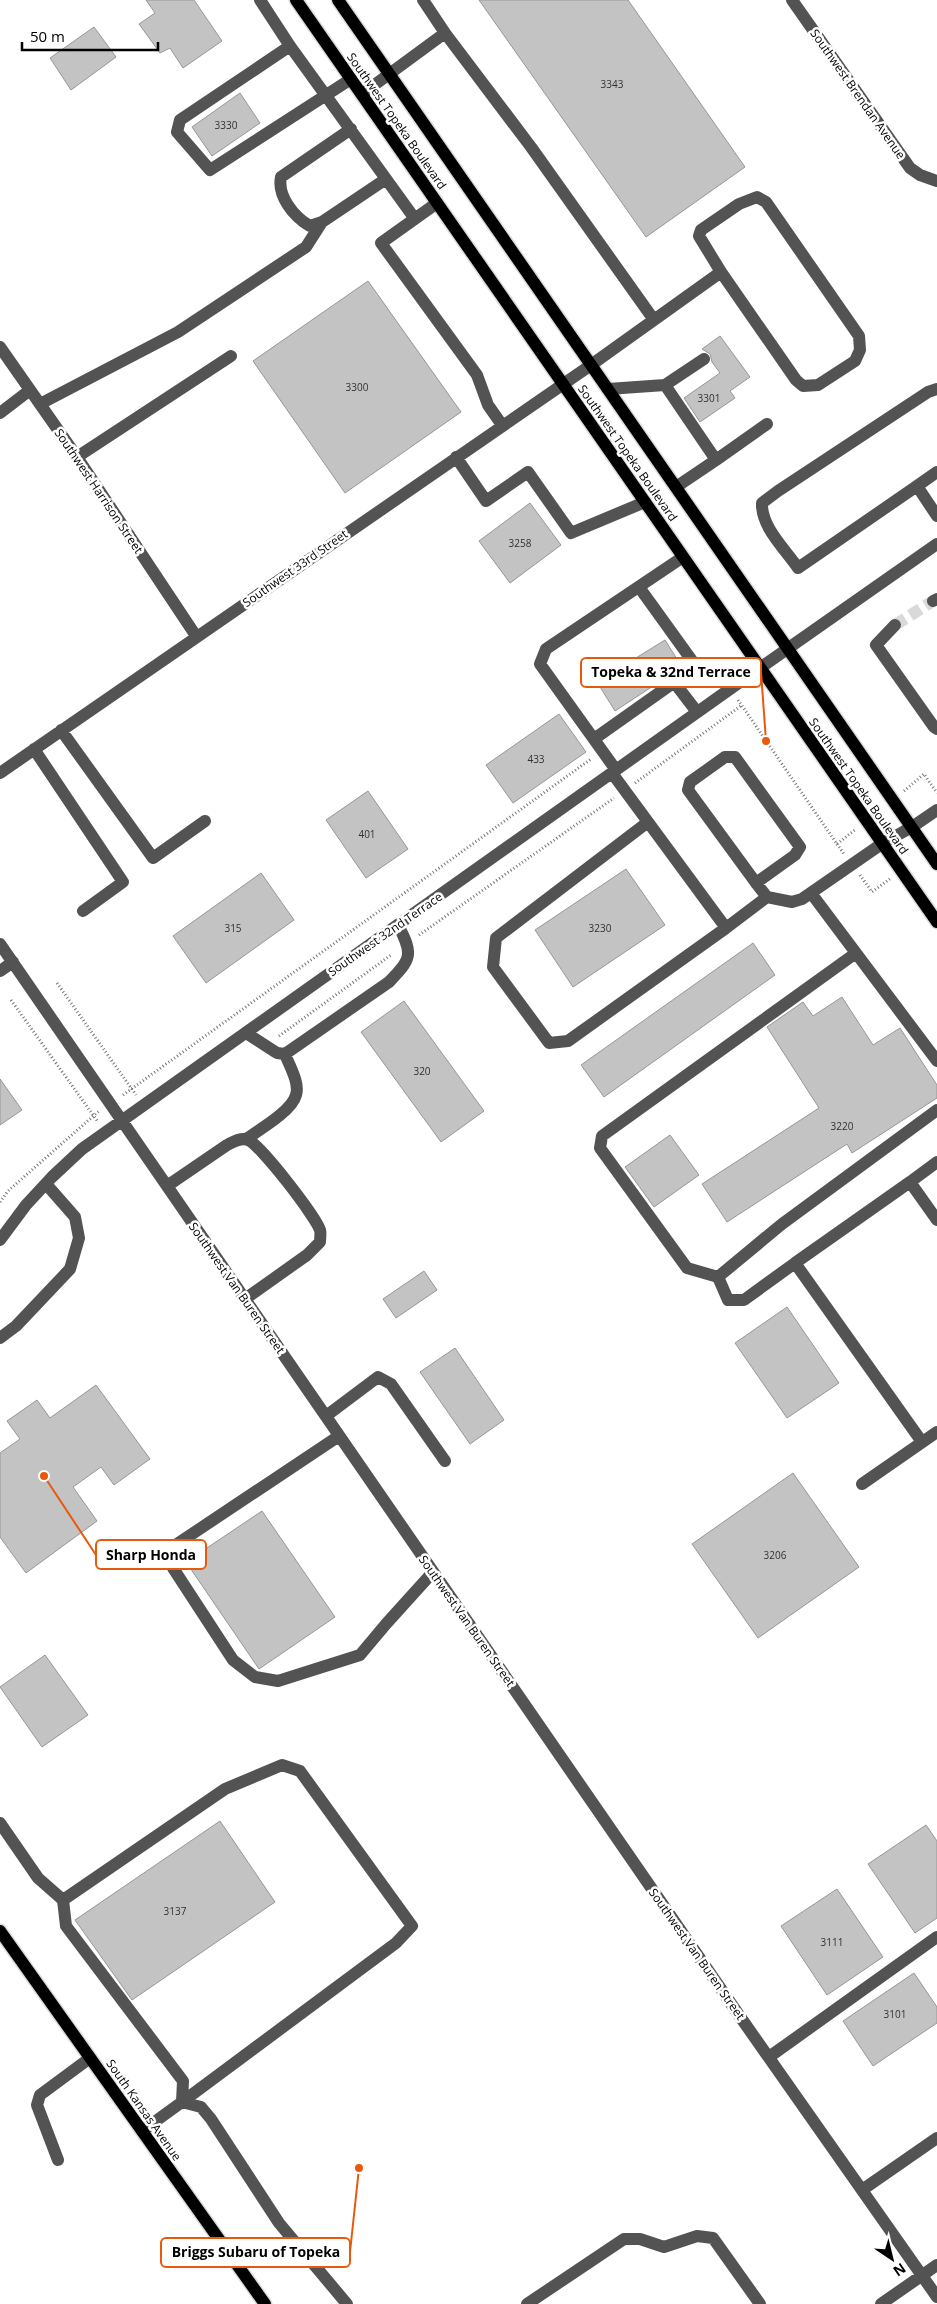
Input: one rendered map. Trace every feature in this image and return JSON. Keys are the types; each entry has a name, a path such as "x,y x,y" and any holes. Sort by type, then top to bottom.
{"main road":[{"name":"Southwest Topeka Boulevard","path":"296,0 937,922"},
{"name":"Southwest Topeka Boulevard","path":"338,0 894,799 937,864"},
{"name":"South Kansas Avenue","path":"0,1931 265,2304"}],"street":[{"path":"260,0 290,46 415,219"},
{"path":"423,0 445,33 531,147 654,320"},
{"name":"Southwest Brendan Avenue","path":"792,0 910,168 934,181"},
{"path":"362,94 390,76 445,33"},
{"path":"290,46 180,120 177,132 210,170 351,79"},
{"path":"351,129 281,177 279,187 300,220 310,226 322,222 386,179"},
{"path":"757,197 766,202 860,336 860,350 855,361 818,386 803,386 796,380 722,272 700,236 701,230 739,204 757,197"},
{"path":"437,204 381,244 477,375 488,405 502,425"},
{"path":"40,404 178,332 306,247 322,222"},
{"name":"Southwest 33rd Street","path":"0,773 591,365 722,272"},
{"name":"Southwest Harrison Street","path":"0,347 77,456 196,636"},
{"path":"77,456 231,356"},
{"path":"608,390 666,386 704,359"},
{"path":"666,386 716,460"},
{"path":"937,389 928,392 762,503 762,512 767,525 798,568 937,472"},
{"path":"0,413 30,390"},
{"path":"676,487 767,424"},
{"path":"456,457 486,501 528,472 571,533 645,502"},
{"path":"916,486 937,516"},
{"name":"Southwest 32nd Terrace","path":"0,1240 26,1205 46,1184 82,1150 104,1133 937,544"},
{"path":"683,557 546,649 540,664 594,739 625,790 726,928"},
{"path":"594,739 690,671 693,662 639,586"},
{"path":"895,625 876,645 937,729"},
{"path":"674,682 697,712"},
{"path":"61,730 153,858 205,820"},
{"path":"34,749 123,882 82,911"},
{"path":"756,882 795,855 800,847 735,757 725,757 690,782 688,790 767,897 792,902 802,899 883,843 912,828 937,810"},
{"path":"648,822 496,938 493,968 549,1043 568,1041 767,897"},
{"path":"811,893 937,1061"},
{"path":"246,1033 277,1053 285,1054 389,982 409,957 408,943 398,925"},
{"name":"Southwest Van Buren Street","path":"0,944 769,2058 937,2297"},
{"path":"856,953 602,1136 600,1148 687,1268 718,1278 728,1300 744,1300 937,1162"},
{"path":"0,972 13,962"},
{"path":"246,1139 291,1105 296,1095 296,1083 285,1054"},
{"path":"718,1278 782,1224 937,1110"},
{"path":"167,1186 226,1145 236,1140 246,1139 255,1143 263,1151 297,1196 320,1230 320,1242 307,1255 245,1299"},
{"path":"910,1182 937,1220"},
{"path":"0,1338 16,1326 70,1270 79,1238 76,1217 46,1184"},
{"path":"795,1263 922,1442"},
{"path":"326,1416 378,1377 390,1384 445,1461"},
{"path":"862,1484 937,1432"},
{"path":"339,1436 174,1546 173,1568 233,1660 255,1677 278,1682 360,1656 386,1624 434,1572"},
{"path":"63,1900 225,1789 282,1765 300,1770 412,1926 396,1944 142,2131"},
{"path":"0,1823 38,1878 63,1900 66,1926 184,2081 182,2102"},
{"path":"769,2058 937,1937"},
{"path":"58,2160 37,2105 40,2095 90,2058"},
{"path":"182,2102 201,2107 211,2119 279,2223 347,2304"},
{"path":"862,2190 937,2138"},
{"path":"527,2304 624,2240 640,2239 664,2247 697,2236 713,2238 760,2304"},
{"path":"881,2304 937,2264"}],"path":[{"path":"682,694 716,670 838,844 867,821"},
{"path":"265,1046 742,705"},
{"path":"0,1202 8,1191 109,1102 131,1090 206,1034 602,751"},
{"path":"894,799 924,774 937,793"},
{"path":"57,983 143,1106"},
{"path":"11,1000 104,1133"}],"building":[{"path":"146,0 194,0 222,41 183,68 170,48 160,53 139,24 155,13"},
{"path":"479,0 628,0 745,167 646,237"},
{"path":"94,27 116,57 71,90 50,58"},
{"path":"240,93 260,123 212,156 192,127"},
{"path":"368,281 461,412 345,493 253,361"},
{"path":"720,336 750,377 730,391 735,398 700,422 684,398 720,373 712,362 710,354 702,349"},
{"path":"530,503 561,545 510,583 479,541"},
{"path":"665,640 682,667 615,711 597,682"},
{"path":"559,714 586,752 513,803 486,765"},
{"path":"368,791 408,849 366,878 326,820"},
{"path":"626,869 665,925 573,987 535,930"},
{"path":"261,873 294,920 206,983 173,936"},
{"path":"753,943 775,975 604,1097 581,1065"},
{"path":"842,997 873,1045 900,1028 937,1085 937,1098 852,1153 847,1144 727,1222 702,1184 819,1108 767,1027 803,1002 813,1016"},
{"path":"404,1001 484,1111 441,1142 361,1032"},
{"path":"0,1079 22,1110 0,1125"},
{"path":"670,1135 699,1175 654,1207 625,1167"},
{"path":"424,1271 437,1290 396,1318 383,1299"},
{"path":"787,1307 839,1383 787,1418 735,1343"},
{"path":"455,1348 504,1420 470,1444 420,1372"},
{"path":"96,1385 150,1459 114,1485 101,1467 73,1487 97,1521 26,1573 0,1537 0,1453 20,1439 7,1421 37,1400 50,1418"},
{"path":"793,1473 859,1567 758,1638 692,1544"},
{"path":"262,1511 335,1617 259,1669 186,1562"},
{"path":"45,1655 88,1715 42,1747 0,1687"},
{"path":"220,1821 275,1902 132,2000 75,1920"},
{"path":"926,1825 937,1841 937,1918 915,1933 868,1864"},
{"path":"837,1889 883,1957 827,1995 781,1926"},
{"path":"914,1973 937,2007 937,2023 873,2066 843,2021"}],"tunnel":[{"path":"895,625 933,601"}],"place":[{"name":"Topeka & 32nd Terrace","path":"766,741"},
{"name":"Sharp Honda","path":"44,1476"},
{"name":"Briggs Subaru of Topeka","path":"359,2168"}]}
